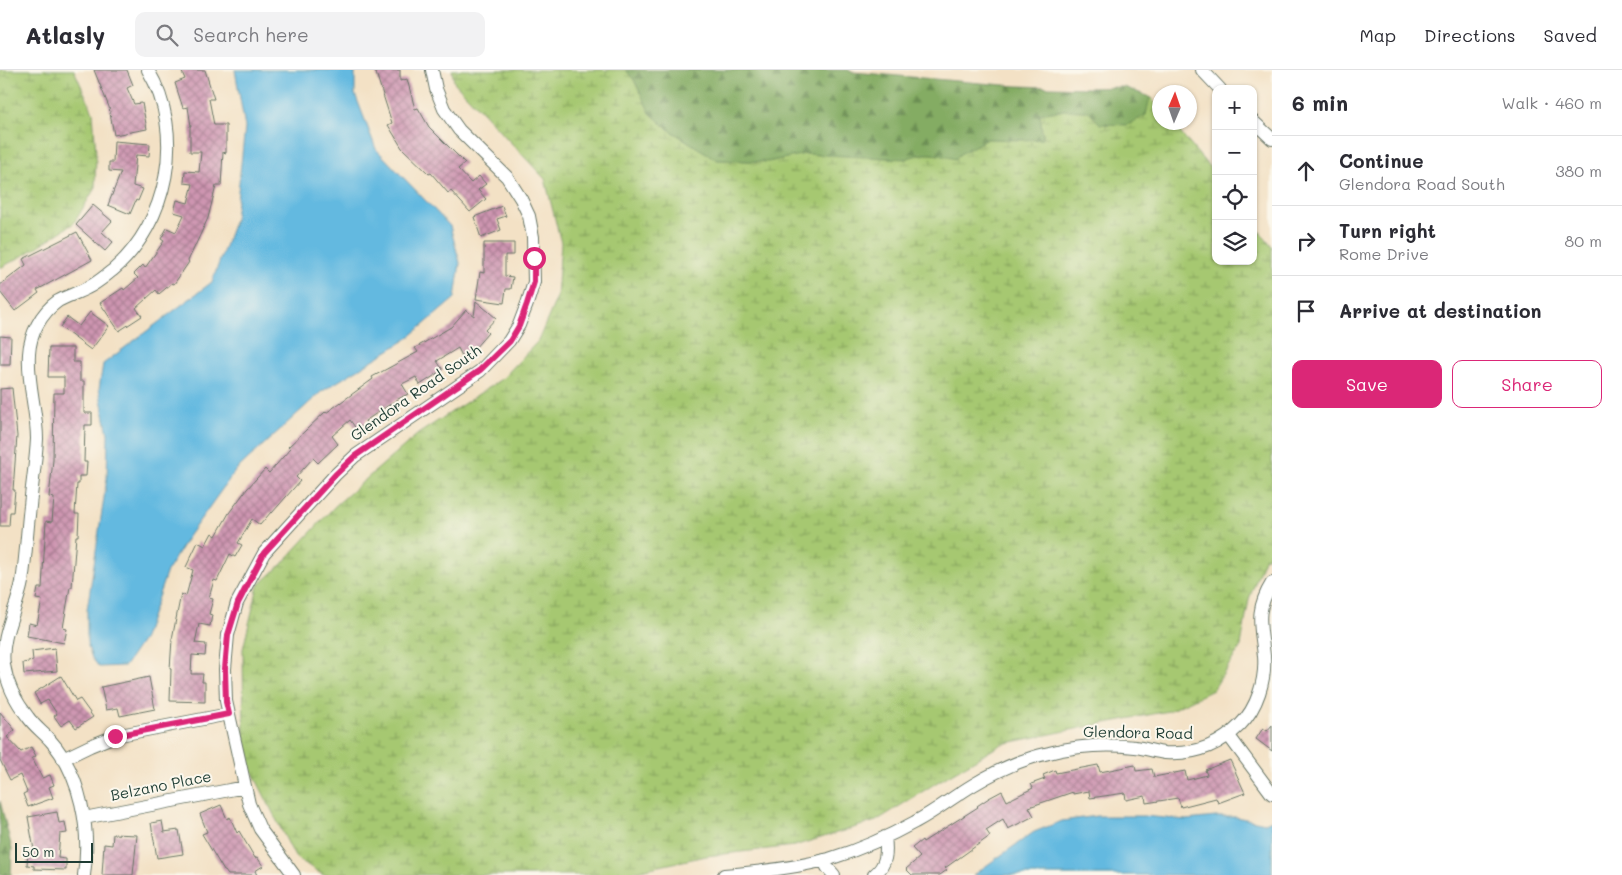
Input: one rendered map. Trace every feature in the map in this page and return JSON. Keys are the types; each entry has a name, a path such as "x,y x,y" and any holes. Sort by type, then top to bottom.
{"street":[{"path":"84,875 87,834 80,801 71,773 52,742 28,718 15,697 8,682 2,657 22,582 37,439 29,355 32,332 42,317 57,302 90,287 113,270 137,246 158,207 166,175 168,146 165,113 155,81 148,70"},
{"name":"Glendora Road South","path":"294,875 260,829 249,804 226,702 225,669 228,635 238,603 264,553 335,475 355,456 480,370 510,341 519,326 534,282 533,237 528,216 521,199 507,177 459,130 444,109 436,89 432,70"},
{"path":"1202,70 1216,85"},
{"path":"1257,125 1272,139"},
{"name":"Glendora Road","path":"724,875 782,868 824,860 885,837 930,814 993,774 1039,755 1064,749 1093,746 1136,747 1164,753 1192,753 1229,736 1250,712 1262,686 1264,657 1260,613 1266,592 1272,583"},
{"path":"63,759 115,736 229,714"},
{"path":"1229,736 1272,794"},
{"name":"Belzano Place","path":"84,818 245,787"},
{"path":"874,875 882,867 885,860 885,837"},
{"path":"824,860 827,868 834,875"}],"green space":[{"path":"0,70 74,70 93,112 96,154 95,188 74,223 28,253 0,268"},
{"path":"452,70 626,70 634,80 650,113 668,129 717,160 768,162 805,154 906,159 913,156 931,154 955,159 960,154 987,139 1043,139 1040,114 1064,110 1089,111 1100,124 1127,125 1146,115 1150,97 1152,99 1152,130 1178,130 1212,170 1212,265 1257,265 1257,228 1272,247 1272,550 1268,557 1264,559 1249,599 1241,646 1213,690 1169,711 1002,744 876,821 794,846 706,856 618,875 323,875 295,857 244,755 243,649 258,586 281,565 335,506 418,434 503,378 538,341 557,297 561,243 545,179 454,82"},
{"path":"626,70 848,70 852,72 1016,86 1124,87 1150,97 1150,99 1146,116 1127,125 1100,125 1064,110 1040,114 1043,139 987,139 960,154 955,159 931,154 913,156 906,159 805,154 768,162 717,160 668,129 650,113 634,80"},
{"path":"0,801 12,849 11,875 0,875"}],"water":[{"path":"235,70 355,70 355,94 376,149 450,226 460,263 455,298 407,339 321,392 236,470 187,538 167,571 144,638 125,666 99,667 92,658 87,643 87,610 107,478 108,434 99,389 103,364 212,282 235,219 245,127"},
{"path":"1097,816 1144,816 1186,820 1236,817 1265,823 1272,820 1272,875 973,875 1034,832 1062,821"}],"building":[{"path":"94,70 127,70 133,85 127,88 134,104 142,103 147,129 114,135 109,107"},
{"path":"181,70 205,70 214,99 209,99 214,125 226,125 226,153 223,152 221,186 216,186 208,218 189,262 174,284 172,283 159,294 156,290 136,308 142,316 119,331 100,303 123,288 124,290 138,278 134,274 143,265 145,268 164,241 161,239 167,228 176,232 184,215 174,212 177,200 188,203 193,184 184,183 185,171 199,172 201,152 190,152 191,126 188,107 183,108 175,83 185,79"},
{"path":"375,70 400,70 400,81 407,79 415,109 418,108 429,127 465,163 458,169 471,183 479,176 486,184 478,190 486,199 470,212 451,191 448,193 431,173 429,174 402,148 388,125 392,123"},
{"path":"114,141 150,144 149,156 136,155 133,186 143,189 130,214 108,205 121,172 109,171 109,162 113,162"},
{"path":"93,205 112,221 102,232 113,242 105,251 76,225"},
{"path":"502,206 506,216 497,219 501,230 481,238 474,217"},
{"path":"77,232 92,260 37,290 39,293 15,311 0,292 0,285 26,265 23,259"},
{"path":"484,243 514,243 514,255 505,255 505,276 513,277 511,289 506,289 504,303 476,299 480,272 484,273"},
{"path":"476,301 496,318 485,330 488,333 474,349 462,356 458,348 437,361 443,370 420,385 416,377 402,384 408,394 365,421 366,423 357,430 350,420 332,436 338,444 318,463 313,458 296,477 300,481 272,513 260,525 252,519 238,543 242,545 235,557 230,554 217,581 214,580 209,598 213,599 209,614 212,615 210,626 199,624 195,643 206,644 205,656 192,655 191,674 203,674 202,682 205,682 205,702 170,701 172,639 181,594 186,596 193,570 186,567 198,542 205,546 212,533 216,536 229,513 247,489 265,469 269,473 290,449 288,447 325,412 373,379 372,377 418,352 415,348 451,327 466,310 474,316"},
{"path":"90,312 109,326 91,350 60,327 67,317 79,326"},
{"path":"0,336 11,337 10,365 0,365"},
{"path":"49,348 73,348 73,362 80,362 80,381 84,381 84,413 92,413 92,425 85,425 84,462 87,462 86,476 79,476 79,484 77,484 75,514 79,514 78,536 76,536 72,587 70,587 63,628 67,629 64,643 27,636 29,623 37,625 42,600 36,599 38,588 42,588 46,521 52,522 54,498 49,497 53,460 54,393 64,393 64,377 48,377"},
{"path":"12,388 17,436 13,490 15,490 13,512 10,512 9,526 0,526 0,389"},
{"path":"55,648 57,671 24,674 23,663 33,661 32,651"},
{"path":"61,676 76,701 80,699 93,717 76,728 70,720 61,726 54,716 57,714 48,700 40,704 34,693"},
{"path":"149,677 155,709 120,716 118,708 106,710 101,687"},
{"path":"0,712 15,730 7,737 21,752 31,747 36,756 32,758 42,778 50,775 54,785 49,787 53,798 28,807 23,794 27,792 20,775 10,780 0,760"},
{"path":"1272,725 1272,751 1256,739 1263,728 1267,731"},
{"path":"1230,760 1245,793 1218,803 1216,798 1181,807 1178,798 1146,803 1145,796 1126,800 1125,793 1090,798 1089,791 1073,794 1073,792 1029,807 1034,816 1008,829 1003,819 986,830 990,836 945,868 947,870 940,875 912,875 906,869 920,857 912,848 922,840 923,842 1002,791 1007,801 1033,788 1031,784 1045,779 1043,775 1055,770 1056,773 1098,765 1100,772 1135,765 1136,771 1152,769 1154,777 1185,771 1187,780 1207,775 1205,770"},
{"path":"221,805 227,819 230,817 237,833 239,831 255,858 257,857 263,866 255,871 257,875 228,875 202,834 207,832 200,814"},
{"path":"57,812 59,823 65,822 67,833 60,834 58,858 66,859 66,870 34,869 34,866 27,865 28,850 34,850 28,817"},
{"path":"162,821 164,832 179,830 183,854 157,858 151,823"},
{"path":"113,834 137,835 133,875 102,875 104,844 112,845"}],"route":[{"path":"115,736 229,714 226,702 225,669 228,635 238,603 249,578 264,553 335,475 355,456 480,370 510,341 519,326 534,282 534,258"}]}
